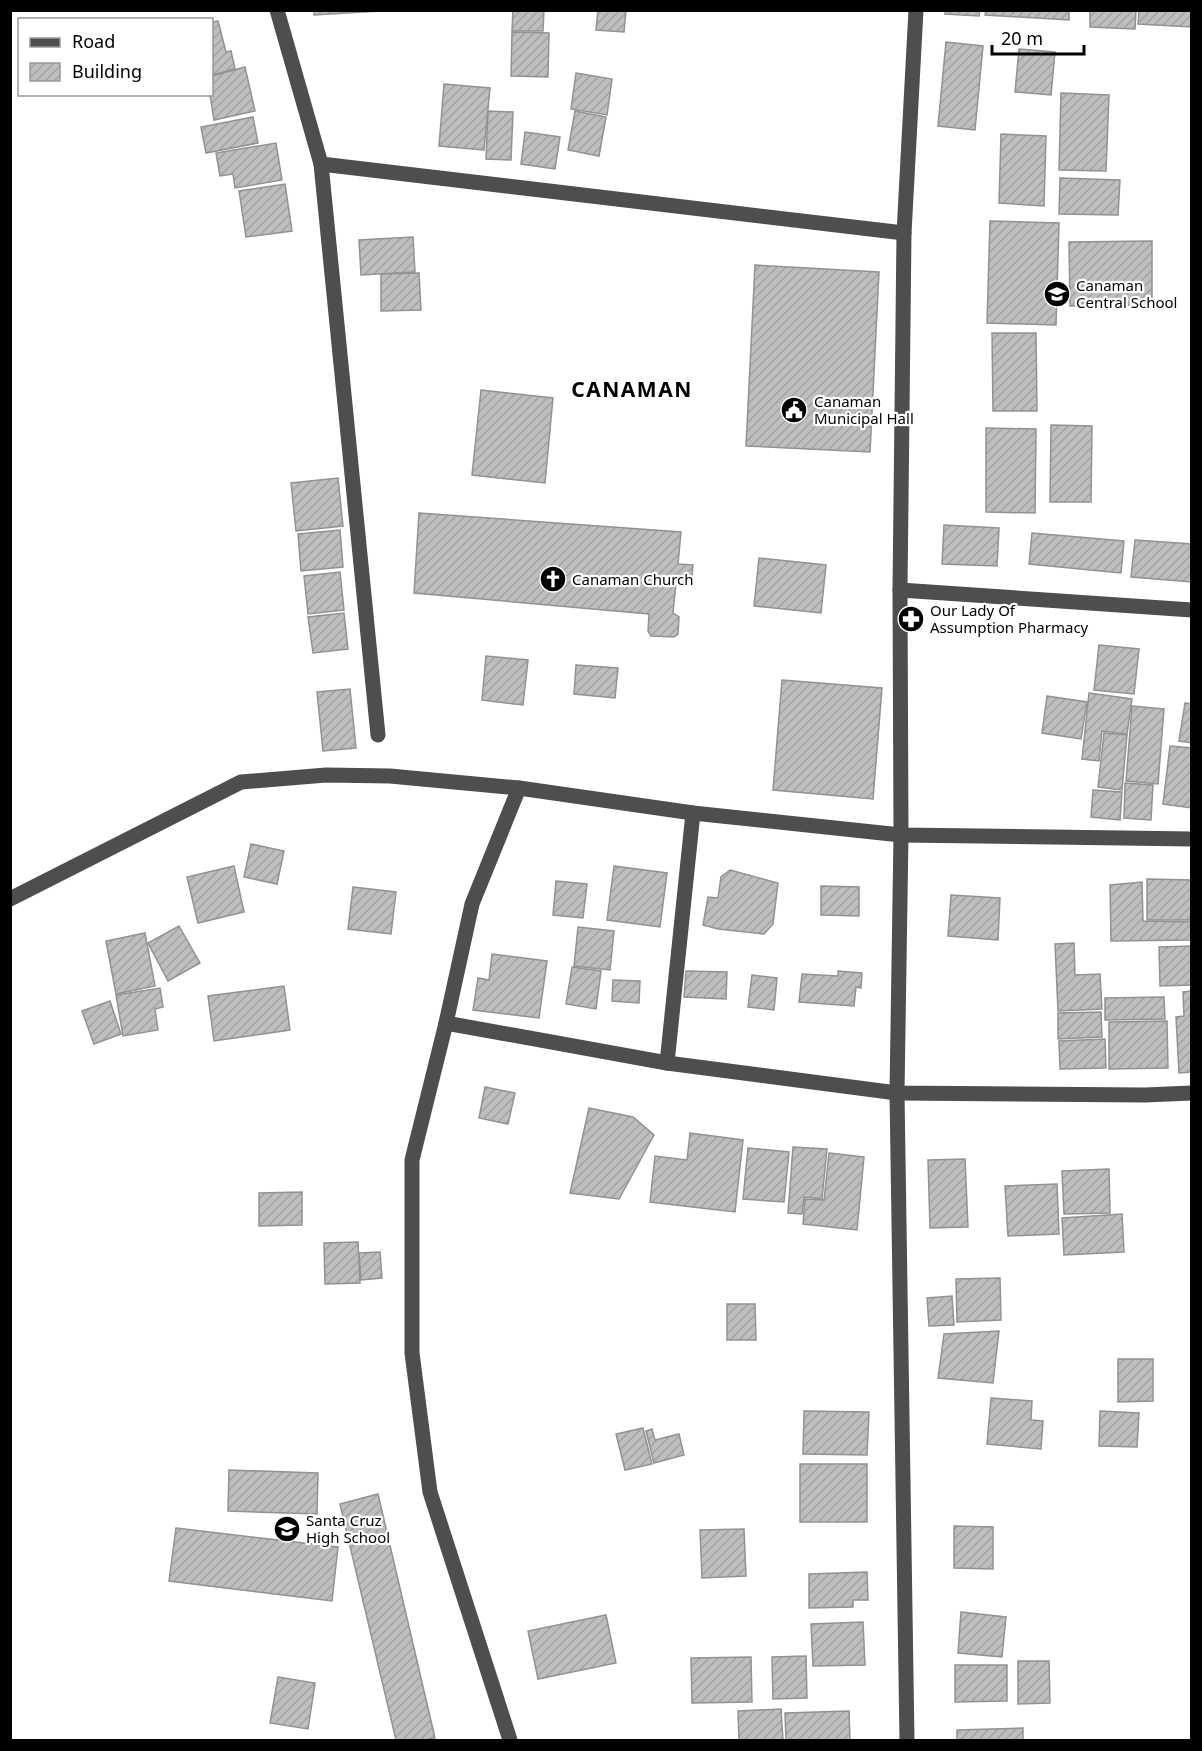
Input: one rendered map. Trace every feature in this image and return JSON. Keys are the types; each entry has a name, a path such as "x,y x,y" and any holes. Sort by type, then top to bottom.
{"street":[{"path":"277,10 321,164 378,735"},
{"path":"907,1740 897,1093 901,835 900,590 904,233 916,10"},
{"path":"321,164 904,233"},
{"path":"900,590 1191,610"},
{"path":"10,900 241,782 326,775 370,776 519,788 693,813 901,835 1191,839"},
{"path":"510,1740 430,1492 412,1353 412,1160 446,1023 472,904 519,788"},
{"path":"667,1063 693,813"},
{"path":"446,1023 667,1063 897,1093 1145,1095 1191,1093"}],"building":[{"path":"314,10 380,10 380,11 314,15"},
{"path":"513,10 544,10 543,31 512,31"},
{"path":"598,10 626,10 624,32 596,30"},
{"path":"946,10 980,10 979,16 945,14"},
{"path":"986,10 1069,10 1069,20 985,15"},
{"path":"1090,10 1136,10 1135,29 1090,27"},
{"path":"1139,10 1192,10 1192,27 1138,24"},
{"path":"218,21 226,52 231,51 235,69 213,75 213,22"},
{"path":"512,32 549,33 548,77 511,76"},
{"path":"946,42 983,46 975,130 938,126"},
{"path":"1019,49 1055,52 1051,95 1015,92"},
{"path":"245,67 255,111 214,120 210,96 213,96 213,76"},
{"path":"576,73 612,79 607,115 571,109"},
{"path":"444,84 490,88 484,150 439,146"},
{"path":"1061,93 1109,95 1106,171 1059,170"},
{"path":"488,111 513,112 511,160 486,159"},
{"path":"575,111 606,117 599,156 568,150"},
{"path":"253,117 258,143 206,153 201,127"},
{"path":"525,132 560,137 555,169 521,164"},
{"path":"1001,134 1046,136 1044,206 999,203"},
{"path":"276,143 282,180 235,188 233,174 220,176 216,153"},
{"path":"1060,178 1120,180 1118,215 1059,214"},
{"path":"285,184 292,231 246,237 239,191"},
{"path":"990,221 1059,223 1056,325 987,323"},
{"path":"413,237 415,272 361,275 359,240"},
{"path":"1152,241 1152,305 1070,306 1069,242"},
{"path":"755,265 879,272 870,452 746,446"},
{"path":"419,273 421,310 381,311 381,274"},
{"path":"992,333 1036,333 1037,411 993,411"},
{"path":"481,390 553,398 545,483 472,475"},
{"path":"1051,425 1092,426 1091,502 1050,502"},
{"path":"986,428 1036,429 1035,513 986,512"},
{"path":"338,478 343,526 296,531 291,483"},
{"name":"Canaman Church","path":"419,513 681,532 678,564 693,565 691,585 676,583 673,613 679,617 678,634 674,637 651,636 648,631 649,614 414,593"},
{"path":"944,525 999,528 997,566 942,564"},
{"path":"340,530 343,567 301,571 298,534"},
{"path":"1032,533 1124,541 1121,573 1029,564"},
{"path":"1135,540 1192,544 1192,582 1131,577"},
{"path":"759,558 826,565 821,613 754,606"},
{"path":"340,572 344,610 308,614 304,576"},
{"path":"344,613 348,649 313,653 308,617"},
{"path":"1099,645 1139,649 1134,694 1094,690"},
{"path":"486,656 528,660 523,705 482,700"},
{"path":"576,665 618,668 615,698 574,694"},
{"path":"782,680 882,688 873,799 773,790"},
{"path":"350,689 356,748 323,751 317,692"},
{"path":"1089,693 1132,699 1127,734 1102,731 1099,761 1082,759"},
{"path":"1047,696 1087,702 1081,739 1042,733"},
{"path":"1185,703 1192,704 1192,743 1179,741"},
{"path":"1132,706 1164,709 1158,784 1126,781"},
{"path":"1104,733 1127,735 1122,790 1098,787"},
{"path":"1170,746 1192,748 1192,808 1163,804"},
{"path":"1125,783 1153,785 1151,820 1124,818"},
{"path":"1093,790 1122,792 1120,820 1091,817"},
{"path":"251,844 284,851 277,884 244,877"},
{"path":"234,866 244,912 198,923 187,877"},
{"path":"614,866 667,873 660,927 607,920"},
{"path":"730,870 778,883 773,924 764,934 703,925 708,897 718,898 721,877"},
{"path":"1147,879 1192,880 1192,920 1147,920"},
{"path":"556,881 587,884 583,918 553,915"},
{"path":"1142,882 1143,921 1192,922 1192,940 1111,941 1110,885"},
{"path":"821,886 859,887 859,916 821,915"},
{"path":"353,887 396,892 391,934 348,929"},
{"path":"951,895 1000,898 998,940 948,936"},
{"path":"179,926 200,963 168,981 148,943"},
{"path":"578,927 614,931 610,970 574,966"},
{"path":"145,933 155,986 116,994 106,941"},
{"path":"1074,943 1075,975 1100,974 1102,1009 1058,1011 1055,944"},
{"path":"1192,946 1192,985 1160,986 1159,947"},
{"path":"492,954 547,961 539,1018 473,1010 478,978 489,980"},
{"path":"572,967 601,971 596,1009 566,1004"},
{"path":"686,971 727,972 726,999 684,997"},
{"path":"838,971 862,973 861,988 856,987 854,1006 799,1002 802,974 838,976"},
{"path":"752,975 777,978 774,1010 748,1007"},
{"path":"613,980 640,981 639,1003 612,1001"},
{"path":"284,986 290,1030 214,1041 208,996"},
{"path":"160,988 163,1007 155,1009 158,1030 123,1036 116,995"},
{"path":"1192,991 1192,1072 1179,1073 1176,1017 1184,1016 1183,992"},
{"path":"1164,997 1165,1019 1105,1020 1105,998"},
{"path":"110,1001 121,1034 94,1044 82,1011"},
{"path":"1101,1012 1102,1037 1058,1039 1058,1013"},
{"path":"1167,1021 1168,1068 1109,1069 1109,1022"},
{"path":"1105,1039 1106,1068 1060,1069 1059,1041"},
{"path":"485,1087 515,1093 508,1124 479,1118"},
{"path":"589,1108 633,1117 654,1135 619,1199 570,1193"},
{"path":"690,1133 743,1140 735,1212 650,1202 655,1156 687,1160"},
{"path":"793,1147 827,1149 822,1199 804,1197 802,1214 788,1213"},
{"path":"748,1148 789,1152 784,1202 743,1199"},
{"path":"829,1153 864,1157 857,1230 803,1224 805,1199 824,1200"},
{"path":"965,1159 968,1227 930,1228 928,1160"},
{"path":"1109,1169 1110,1213 1064,1214 1062,1171"},
{"path":"1057,1184 1059,1234 1008,1236 1005,1186"},
{"path":"302,1192 302,1225 259,1226 259,1193"},
{"path":"1122,1214 1124,1252 1064,1255 1062,1218"},
{"path":"358,1242 360,1283 325,1284 324,1243"},
{"path":"380,1252 382,1278 361,1280 359,1253"},
{"path":"1000,1278 1001,1320 957,1322 956,1279"},
{"path":"952,1296 954,1325 929,1326 927,1298"},
{"path":"727,1304 755,1304 756,1340 727,1340"},
{"path":"999,1331 993,1383 938,1378 944,1334"},
{"path":"1118,1359 1153,1359 1153,1401 1118,1402"},
{"path":"991,1398 1032,1401 1031,1420 1043,1421 1041,1449 987,1444"},
{"path":"804,1411 869,1412 867,1455 803,1454"},
{"path":"1100,1411 1139,1413 1137,1447 1099,1446"},
{"path":"643,1428 652,1464 625,1470 616,1434"},
{"path":"652,1429 655,1440 679,1434 684,1455 654,1463 646,1431"},
{"path":"800,1464 867,1464 867,1522 800,1522"},
{"path":"229,1470 318,1473 317,1514 228,1511"},
{"path":"378,1494 435,1738 396,1740 340,1504"},
{"path":"954,1526 993,1527 993,1569 954,1568"},
{"path":"176,1528 338,1547 332,1601 169,1581"},
{"path":"744,1529 746,1576 702,1578 700,1530"},
{"path":"867,1572 868,1600 853,1600 853,1607 809,1608 809,1574"},
{"path":"961,1612 1006,1617 1002,1657 958,1653"},
{"path":"606,1615 616,1663 538,1679 528,1631"},
{"path":"863,1622 865,1665 813,1666 811,1624"},
{"path":"806,1656 807,1698 773,1699 772,1657"},
{"path":"751,1657 752,1702 692,1703 691,1658"},
{"path":"1018,1661 1049,1661 1050,1703 1018,1704"},
{"path":"955,1665 1007,1665 1007,1701 955,1702"},
{"path":"278,1677 315,1683 308,1729 270,1723"},
{"path":"781,1709 783,1740 739,1740 738,1711"},
{"path":"849,1711 850,1740 786,1740 785,1713"},
{"path":"1023,1728 1023,1740 957,1740 957,1730"}],"place":[{"name":"Canaman Central School","path":"1057,294"},
{"name":"Canaman Municipal Hall","path":"794,410"},
{"name":"Canaman Church","path":"553,579"},
{"name":"Our Lady Of Assumption Pharmacy","path":"911,619"},
{"name":"Santa Cruz High School","path":"287,1529"}],"district":[{"name":"CANAMAN","path":"632,389"}]}
